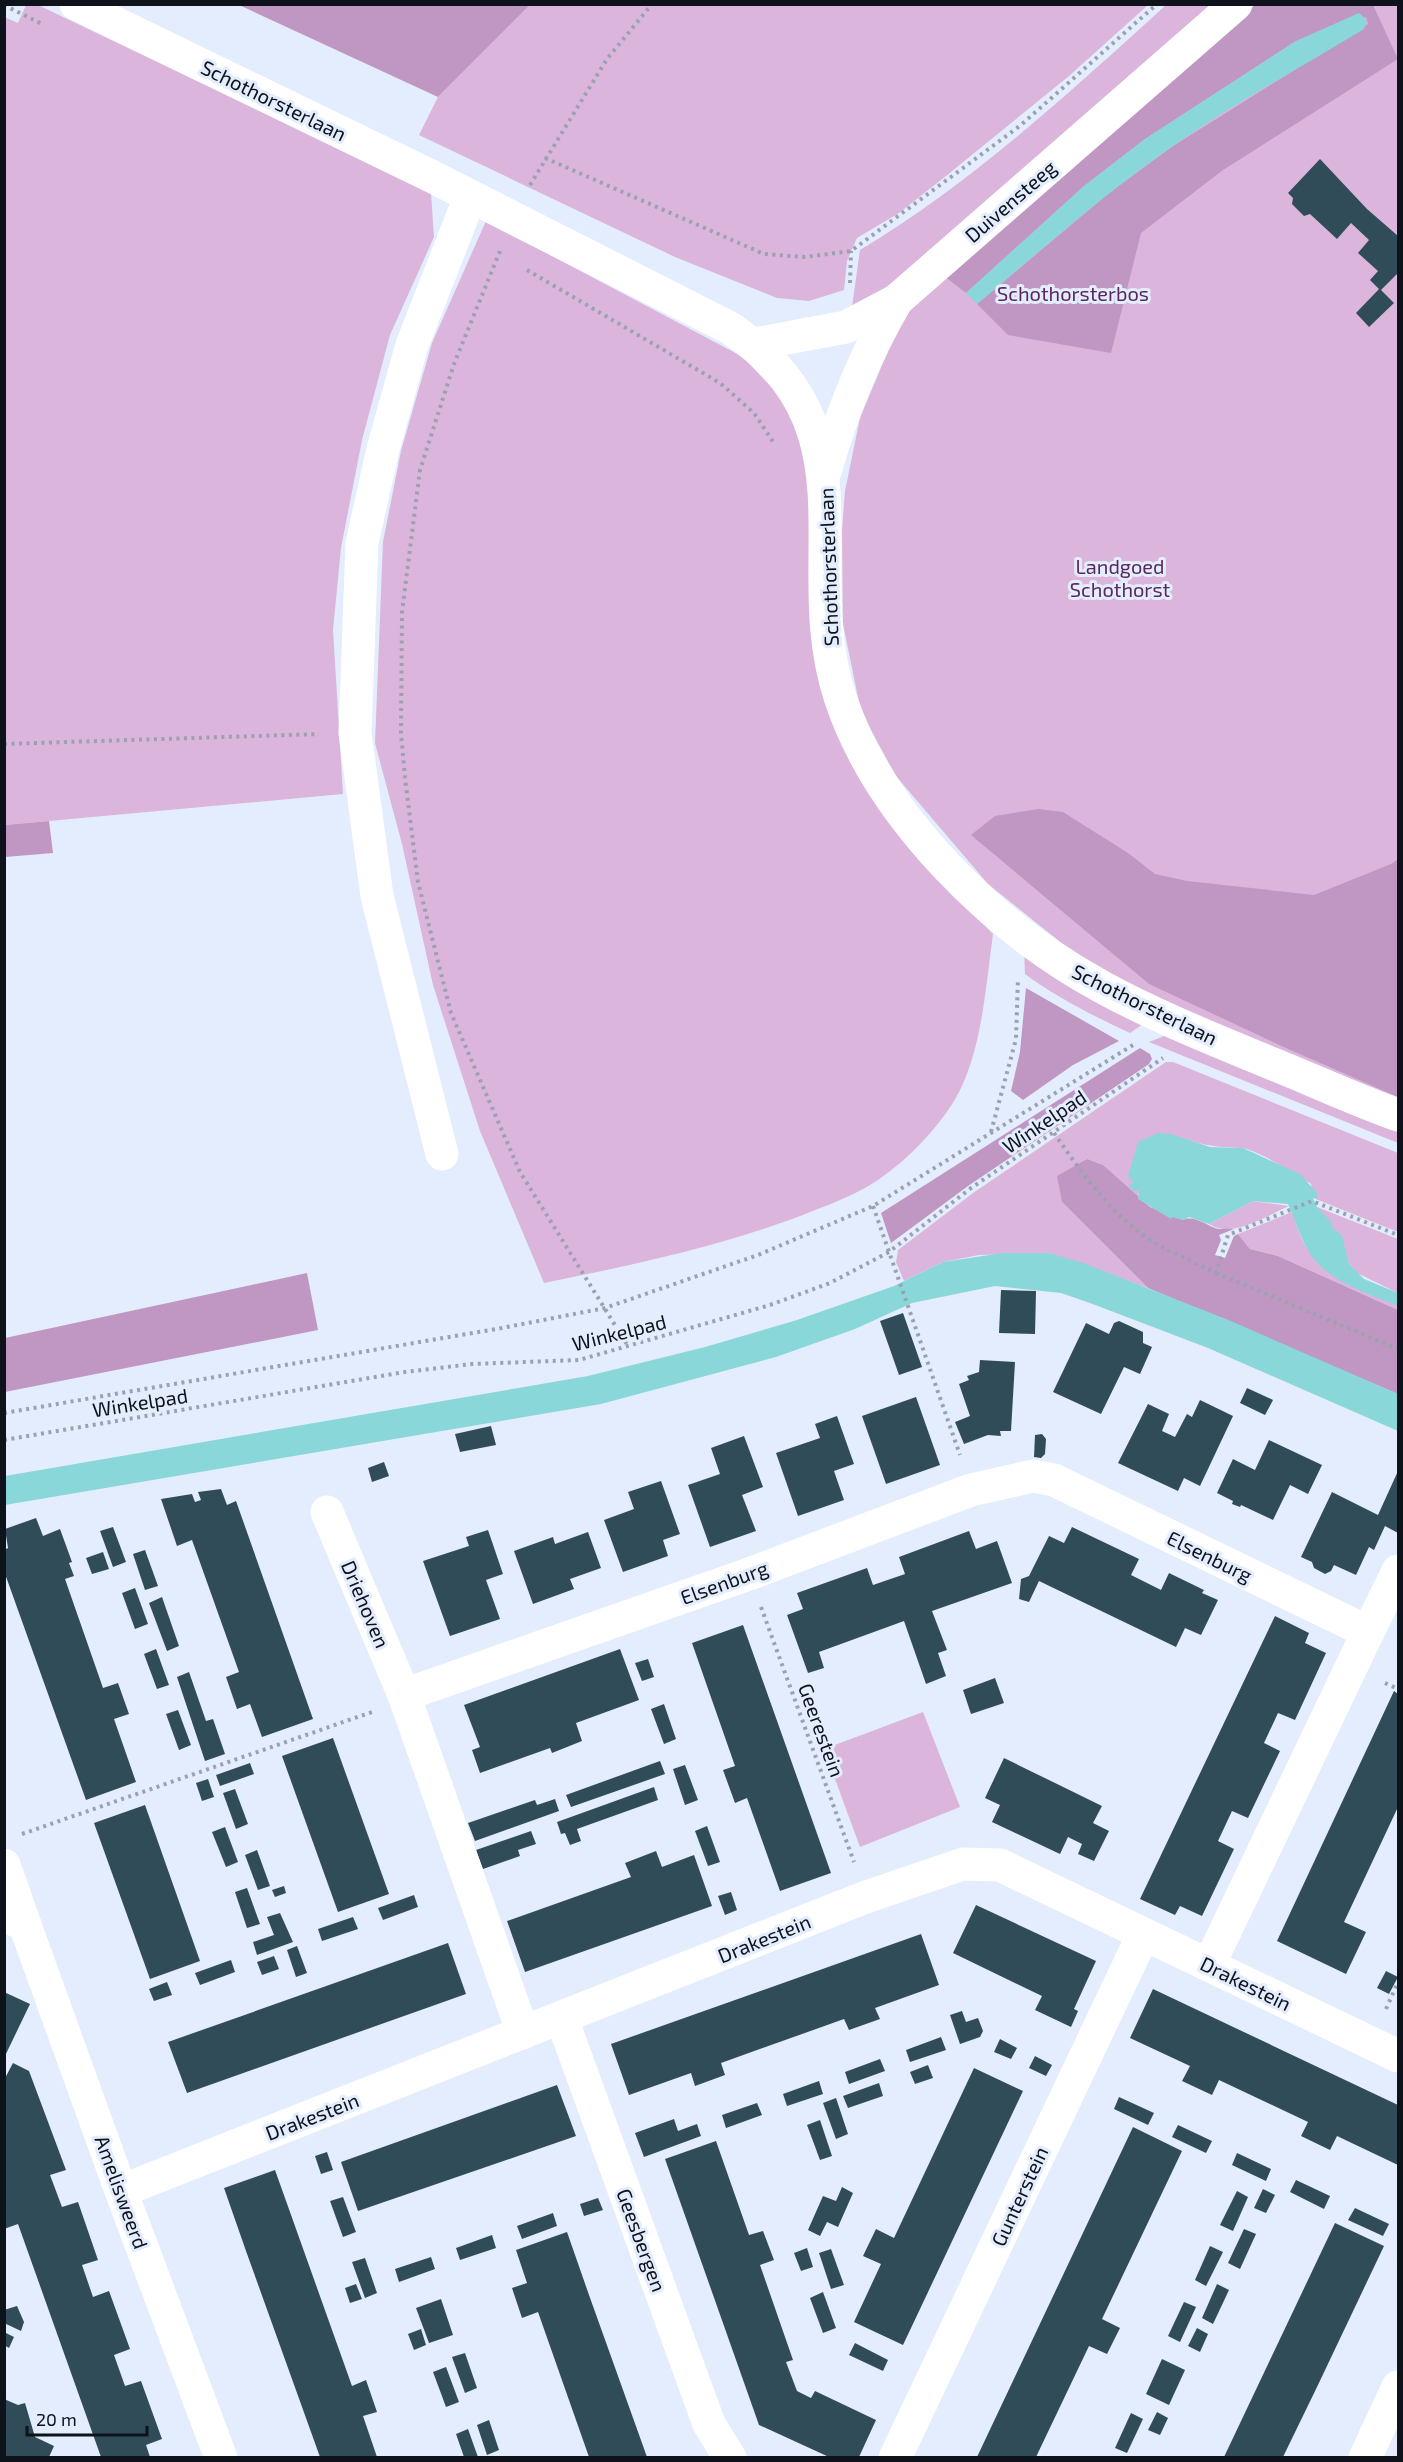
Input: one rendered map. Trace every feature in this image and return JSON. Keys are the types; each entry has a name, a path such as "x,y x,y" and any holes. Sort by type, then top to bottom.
{"street":[{"name":"Schothorsterlaan","path":"76,4 512,218 730,328 755,344 786,378 801,400 811,422 825,475 828,637 840,698 866,758 903,815 952,872 1008,921 1071,969 1171,1038 1398,1115"},
{"name":"Duivensteeg","path":"755,344 846,327 897,300 1236,4"},
{"path":"442,1154 377,896 355,733 362,543 383,449 412,345 470,197"},
{"path":"825,475 853,386 872,344 897,300"},
{"name":"Elsenburg","path":"405,1698 749,1574 971,1490 1033,1476 1054,1480 1368,1632"},
{"name":"Driehoven","path":"327,1512 405,1698"},
{"path":"1209,1965 1398,1571"},
{"path":"405,1698 524,2033"},
{"name":"Amelisweerd","path":"10,1850 15,1920 121,2191 221,2457"},
{"name":"Drakestein","path":"121,2191 866,1897 963,1864 1000,1865 1398,2056"},
{"name":"Gunterstein","path":"895,2457 1143,1935"},
{"name":"Geesbergen","path":"561,2019 709,2424 730,2457"},
{"path":"1365,2457 1398,2387"}],"path":[{"path":"628,1346 520,1172 452,1013 418,882 405,778 401,733 402,612 420,470 454,364 512,218 545,158 607,59 652,4"},
{"path":"545,158 764,254 805,257 851,251 1021,125 1157,4"},
{"path":"4,5 47,26"},
{"path":"458,230 509,260"},
{"path":"519,265 720,383 754,413 775,445"},
{"path":"4,744 355,733"},
{"name":"Winkelpad","path":"991,1132 1016,1039 1019,996 1008,921"},
{"name":"Winkelpad","path":"4,1413 502,1328 605,1308 758,1255 873,1206 1137,1042 1171,1038"},
{"name":"Winkelpad","path":"4,1440 405,1372 472,1364 579,1360 770,1305 820,1287 889,1251 971,1188 1054,1133 1171,1038"},
{"path":"1054,1133 1094,1190 1132,1225 1160,1246 1398,1349"},
{"path":"1216,1272 1228,1235 1312,1201 1398,1235"},
{"path":"873,1206 971,1490"},
{"name":"Geerestein","path":"749,1574 866,1897"},
{"path":"10,1850 405,1698"}],"green space":[{"path":"26,5 38,5 431,193 434,237 390,335 362,440 341,548 333,630 343,794 5,825 4,17 18,23"},
{"path":"239,5 530,5 438,97"},
{"path":"530,5 1148,5 1069,76 946,176 899,213 857,238 847,261 844,290 809,301 777,298 675,257 419,135 438,97"},
{"path":"1166,5 1222,5 882,296 852,307 860,250 942,196 981,166 1057,103"},
{"name":"Schothorsterbos","path":"1255,5 1373,5 1398,59 1223,170 1141,233 1111,353 1008,335 977,304 1109,193 1173,146 1368,24 1366,17 1296,41 1145,139 1084,186 966,293 944,276"},
{"name":"Landgoed Schothorst","path":"1282,5 1398,5 1398,1105 1189,1015 1079,957 988,884 896,776 861,712 843,624 842,531 845,491 860,418 903,315 944,276"},
{"path":"486,221 743,357 776,392 798,428 809,472 811,622 928,868 993,934 979,1030 962,1086 937,1126 890,1171 848,1197 764,1229 670,1255 544,1283 480,1131 433,985 402,844 375,743 383,542 401,451 432,343"},
{"path":"1038,809 1063,812 1128,853 1155,874 1187,881 1314,895 1391,864 1398,859 1398,1097 1149,984 971,835 995,816"},
{"path":"49,821 53,853 5,857 5,825"},
{"path":"1024,947 1146,1022 1130,1033 1050,991 1025,974"},
{"path":"1026,988 1119,1041 1073,1065 1023,1100 1011,1091 1020,1052"},
{"path":"1164,1036 1398,1128 1398,1143 1149,1042"},
{"path":"1140,1048 1150,1054 1152,1059 1149,1064 968,1186 891,1243 881,1213"},
{"path":"1166,1062 1173,1062 1398,1153 1398,1232 1313,1198 1311,1184 1248,1149 1211,1146 1192,1141 1133,1182 1130,1186 1139,1191 1138,1199 1103,1165 1086,1159 1062,1202 1148,1288 1049,1253 979,1255 943,1262 904,1281 896,1262 898,1250 973,1193"},
{"path":"1087,1159 1103,1165 1150,1207 1183,1220 1195,1219 1217,1229 1234,1229 1219,1235 1221,1240 1215,1255 1225,1258 1234,1236 1238,1234 1250,1249 1278,1256 1398,1310 1398,1394 1148,1288 1062,1202 1057,1176"},
{"path":"1253,1201 1289,1206 1238,1228 1218,1228 1209,1224"},
{"path":"1317,1207 1398,1239 1398,1293 1357,1273 1349,1264 1342,1242"},
{"path":"1292,1212 1311,1254 1352,1282 1398,1306 1398,1310 1278,1256 1250,1249 1238,1234"},
{"path":"307,1273 318,1330 5,1392 5,1338"},
{"path":"923,1712 960,1807 860,1847 824,1749"}],"shaded area":[{"path":"1359,13 1367,20 1364,29 1243,100 1147,164 977,304 966,293 1084,186 1145,139 1296,41"},
{"path":"1158,1133 1171,1134 1210,1147 1243,1148 1300,1174 1318,1194 1317,1198 1313,1198 1317,1207 1342,1236 1349,1264 1364,1279 1398,1293 1398,1306 1351,1286 1328,1273 1311,1255 1304,1243 1288,1204 1253,1201 1209,1224 1189,1217 1183,1220 1172,1217 1171,1219 1138,1199 1139,1191 1134,1191 1129,1186 1133,1182 1128,1176 1138,1142"},
{"path":"1002,1253 1049,1253 1086,1264 1226,1319 1398,1394 1398,1431 1208,1348 1090,1303 1061,1293 995,1286 912,1303 855,1329 776,1357 601,1404 5,1505 5,1476 588,1376 705,1347 797,1320 894,1286 943,1262"}],"building":[{"path":"1320,159 1367,209 1398,236 1398,273 1381,290 1394,303 1369,327 1356,313 1379,289 1370,280 1378,271 1358,253 1369,240 1351,223 1337,239 1310,214 1304,216 1292,204 1293,198 1288,193"},
{"path":"1001,1290 1036,1291 1035,1334 999,1333"},
{"path":"903,1313 922,1367 899,1375 880,1321"},
{"path":"1119,1321 1143,1332 1143,1343 1152,1347 1140,1374 1124,1367 1101,1414 1053,1392 1086,1323 1109,1334 1114,1323"},
{"path":"980,1360 1015,1362 1011,1431 1000,1431 1001,1436 988,1435 964,1444 955,1422 970,1416 959,1384 969,1380 967,1376 979,1372"},
{"path":"1247,1388 1273,1400 1265,1415 1240,1403"},
{"path":"916,1397 940,1465 886,1484 862,1416"},
{"path":"1200,1400 1233,1416 1200,1486 1184,1478 1178,1491 1118,1463 1148,1404 1169,1414 1162,1431 1175,1437 1187,1414 1192,1417"},
{"path":"837,1416 854,1464 834,1471 844,1500 798,1516 776,1453 820,1438 815,1424"},
{"path":"491,1426 496,1445 460,1452 455,1434"},
{"path":"1042,1434 1046,1439 1045,1454 1041,1458 1034,1457 1035,1435"},
{"path":"744,1436 763,1487 742,1495 756,1531 710,1547 688,1485 720,1474 711,1448"},
{"path":"1269,1440 1322,1465 1308,1494 1290,1485 1273,1520 1241,1505 1240,1507 1232,1504 1233,1501 1217,1493 1233,1459 1255,1470"},
{"path":"384,1462 389,1476 372,1482 368,1468"},
{"path":"1398,1471 1398,1533 1385,1526 1374,1550 1369,1547 1356,1575 1334,1565 1331,1571 1325,1574 1314,1568 1312,1562 1301,1557 1332,1492 1378,1515"},
{"path":"661,1481 680,1534 663,1540 668,1556 623,1572 604,1520 634,1509 628,1492"},
{"path":"221,1489 227,1505 236,1501 313,1719 262,1737 250,1704 237,1709 226,1677 239,1672 192,1540 177,1546 161,1499 192,1494 195,1502 201,1500 198,1492"},
{"path":"36,1518 43,1536 60,1529 72,1562 69,1563 74,1576 65,1579 103,1688 118,1683 129,1714 114,1719 136,1782 86,1800 4,1571 4,1550 8,1548 5,1529"},
{"path":"113,1527 126,1562 113,1567 100,1531"},
{"path":"1072,1527 1139,1559 1131,1575 1161,1590 1169,1573 1204,1590 1202,1593 1218,1600 1201,1635 1185,1628 1176,1647 1039,1581 1029,1602 1019,1599 1021,1579 1029,1576 1049,1536 1064,1543"},
{"path":"488,1530 503,1574 486,1580 500,1619 450,1636 423,1561 469,1546 466,1537"},
{"path":"969,1531 976,1549 997,1541 1012,1583 932,1611 947,1650 938,1653 946,1676 926,1684 904,1621 819,1652 824,1668 808,1673 787,1615 803,1609 797,1593 867,1568 873,1585 905,1574 899,1557"},
{"path":"588,1532 601,1568 570,1579 574,1589 533,1604 514,1551 553,1537 555,1544"},
{"path":"145,1550 158,1586 145,1590 133,1554"},
{"path":"103,1552 109,1569 92,1574 86,1558"},
{"path":"135,1588 148,1624 135,1629 122,1593"},
{"path":"162,1597 179,1646 167,1651 149,1603"},
{"path":"1275,1616 1309,1633 1305,1643 1326,1653 1295,1720 1278,1713 1264,1743 1280,1751 1248,1818 1232,1811 1218,1841 1234,1849 1202,1916 1180,1906 1175,1915 1140,1899"},
{"path":"743,1625 831,1873 780,1891 747,1798 735,1803 723,1770 735,1766 692,1643"},
{"path":"156,1649 169,1685 157,1689 144,1654"},
{"path":"620,1649 639,1700 576,1723 582,1741 552,1753 550,1748 480,1773 472,1750 480,1747 464,1705"},
{"path":"648,1659 654,1677 642,1681 635,1663"},
{"path":"189,1672 206,1721 213,1719 225,1754 205,1761 177,1677"},
{"path":"995,1678 1004,1703 971,1714 963,1690"},
{"path":"1394,1691 1398,1694 1398,1807 1344,1922 1366,1932 1346,1974 1277,1941"},
{"path":"664,1704 676,1739 664,1744 651,1709"},
{"path":"178,1710 191,1745 179,1750 166,1714"},
{"path":"333,1738 389,1894 338,1912 282,1756"},
{"path":"1004,1758 1102,1806 1093,1823 1109,1831 1094,1861 1078,1854 1082,1844 1068,1837 1060,1854 992,1822 1000,1805 985,1798"},
{"path":"660,1761 665,1774 571,1807 566,1795"},
{"path":"250,1763 254,1774 220,1786 216,1775"},
{"path":"685,1765 698,1800 685,1805 673,1769"},
{"path":"208,1779 214,1797 202,1801 196,1783"},
{"path":"654,1787 658,1800 577,1829 581,1841 570,1845 565,1833 561,1834 557,1822"},
{"path":"235,1789 248,1824 236,1829 223,1793"},
{"path":"555,1799 559,1811 475,1841 468,1823 535,1800 537,1805"},
{"path":"145,1805 200,1961 150,1979 94,1823"},
{"path":"707,1826 720,1862 708,1866 695,1831"},
{"path":"225,1827 238,1862 226,1867 212,1832"},
{"path":"531,1831 536,1844 518,1850 520,1856 483,1869 476,1850"},
{"path":"257,1850 270,1886 258,1890 245,1855"},
{"path":"656,1851 662,1867 694,1855 712,1906 525,1972 507,1921 631,1877 625,1863"},
{"path":"284,1886 286,1893 275,1897 272,1890"},
{"path":"247,1888 260,1924 247,1928 235,1892"},
{"path":"731,1892 737,1910 725,1915 718,1896"},
{"path":"414,1895 418,1907 383,1920 378,1908"},
{"path":"976,1905 1096,1961 1074,2009 1078,2011 1071,2027 1035,2010 1042,1996 953,1953"},
{"path":"280,1913 293,1942 257,1955 253,1942 274,1935 267,1917"},
{"path":"353,1917 358,1929 322,1941 318,1929"},
{"path":"921,1934 939,1985 875,2008 880,2019 849,2030 844,2019 721,2063 725,2075 695,2086 691,2073 629,2095 611,2044"},
{"path":"448,1943 466,1994 187,2093 168,2042"},
{"path":"297,1946 307,1973 296,1977 287,1950"},
{"path":"274,1956 279,1969 262,1975 257,1962"},
{"path":"231,1960 235,1972 200,1985 195,1973"},
{"path":"1386,1971 1398,1977 1389,1994 1377,1988"},
{"path":"167,1982 172,1995 154,2001 149,1989"},
{"path":"1153,1989 1398,2105 1398,2165 1337,2136 1330,2150 1301,2136 1308,2122 1219,2080 1212,2095 1182,2081 1190,2066 1130,2038"},
{"path":"4,1992 30,2004 4,2058"},
{"path":"962,2011 966,2022 978,2018 983,2031 980,2037 960,2044 950,2015"},
{"path":"941,2037 946,2050 910,2062 906,2050"},
{"path":"1000,2039 1017,2048 1011,2059 994,2052"},
{"path":"1035,2056 1052,2065 1046,2076 1029,2068"},
{"path":"880,2059 885,2071 849,2084 845,2072"},
{"path":"13,2063 29,2071 66,2170 50,2175 62,2207 78,2202 98,2260 82,2265 93,2297 109,2291 130,2349 114,2355 125,2386 141,2381 162,2439 146,2445 150,2457 101,2457 18,2224 4,2229 4,2080"},
{"path":"928,2065 933,2078 915,2084 910,2072"},
{"path":"974,2068 1023,2091 903,2345 854,2322 881,2264 863,2256 876,2229 894,2238"},
{"path":"819,2081 823,2094 787,2106 783,2094"},
{"path":"879,2083 883,2096 848,2108 843,2096"},
{"path":"557,2085 576,2136 358,2211 341,2162"},
{"path":"1119,2097 1154,2113 1148,2125 1114,2109"},
{"path":"836,2098 848,2134 836,2139 823,2103"},
{"path":"757,2103 762,2115 726,2128 722,2115"},
{"path":"674,2119 678,2131 697,2124 701,2136 644,2157 635,2133"},
{"path":"820,2120 832,2156 820,2160 807,2125"},
{"path":"1178,2125 1212,2141 1206,2153 1172,2137"},
{"path":"1133,2127 1182,2151 1102,2319 1120,2328 1107,2354 1089,2346 1036,2457 977,2457"},
{"path":"716,2141 749,2235 763,2231 774,2260 760,2265 793,2360 786,2362 797,2391 811,2398 815,2391 876,2420 859,2457 829,2457 759,2425 665,2159"},
{"path":"327,2152 333,2170 321,2174 315,2156"},
{"path":"1237,2153 1271,2169 1266,2181 1232,2165"},
{"path":"275,2170 352,2386 366,2380 377,2412 363,2416 377,2457 320,2457 246,2251 224,2188"},
{"path":"1296,2180 1330,2196 1324,2209 1290,2192"},
{"path":"842,2187 853,2193 838,2227 827,2222 820,2236 808,2230 823,2196 836,2201"},
{"path":"1263,2189 1275,2195 1266,2213 1254,2208"},
{"path":"1237,2191 1248,2197 1233,2231 1220,2225"},
{"path":"343,2197 356,2232 343,2237 330,2201"},
{"path":"598,2198 603,2210 584,2216 580,2204"},
{"path":"1355,2208 1389,2224 1383,2236 1348,2220"},
{"path":"553,2213 557,2226 522,2239 517,2226"},
{"path":"1335,2223 1384,2246 1283,2457 1224,2457"},
{"path":"1244,2229 1256,2234 1240,2269 1228,2263"},
{"path":"567,2232 647,2457 589,2457 538,2312 522,2318 512,2288 527,2283 516,2250"},
{"path":"492,2235 496,2248 460,2260 456,2248"},
{"path":"1210,2246 1223,2252 1206,2286 1195,2280"},
{"path":"807,2248 813,2267 801,2271 794,2253"},
{"path":"831,2249 844,2285 831,2289 819,2253"},
{"path":"431,2257 435,2269 399,2282 395,2269"},
{"path":"365,2258 377,2293 365,2298 352,2262"},
{"path":"356,2284 362,2299 350,2303 345,2288"},
{"path":"1217,2284 1229,2290 1213,2324 1202,2318"},
{"path":"823,2292 836,2328 823,2333 810,2298"},
{"path":"441,2299 453,2335 429,2343 416,2308"},
{"path":"1184,2302 1196,2307 1180,2342 1168,2336"},
{"path":"17,2306 24,2322 21,2331 4,2323 4,2310"},
{"path":"1197,2328 1208,2334 1200,2352 1188,2346"},
{"path":"421,2329 426,2345 414,2350 408,2334"},
{"path":"4,2332 14,2337 9,2348 4,2345"},
{"path":"855,2343 888,2360 883,2371 849,2355"},
{"path":"465,2353 477,2388 465,2393 452,2357"},
{"path":"1162,2359 1185,2370 1169,2405 1146,2394"},
{"path":"446,2367 459,2402 446,2407 433,2372"},
{"path":"4,2399 18,2405 25,2403 35,2437 54,2446 49,2457 4,2457"},
{"path":"1157,2412 1168,2418 1160,2435 1148,2430"},
{"path":"1131,2413 1143,2419 1127,2453 1115,2448"},
{"path":"489,2420 499,2450 487,2455 477,2425"},
{"path":"468,2429 478,2457 464,2457 456,2434"}]}
